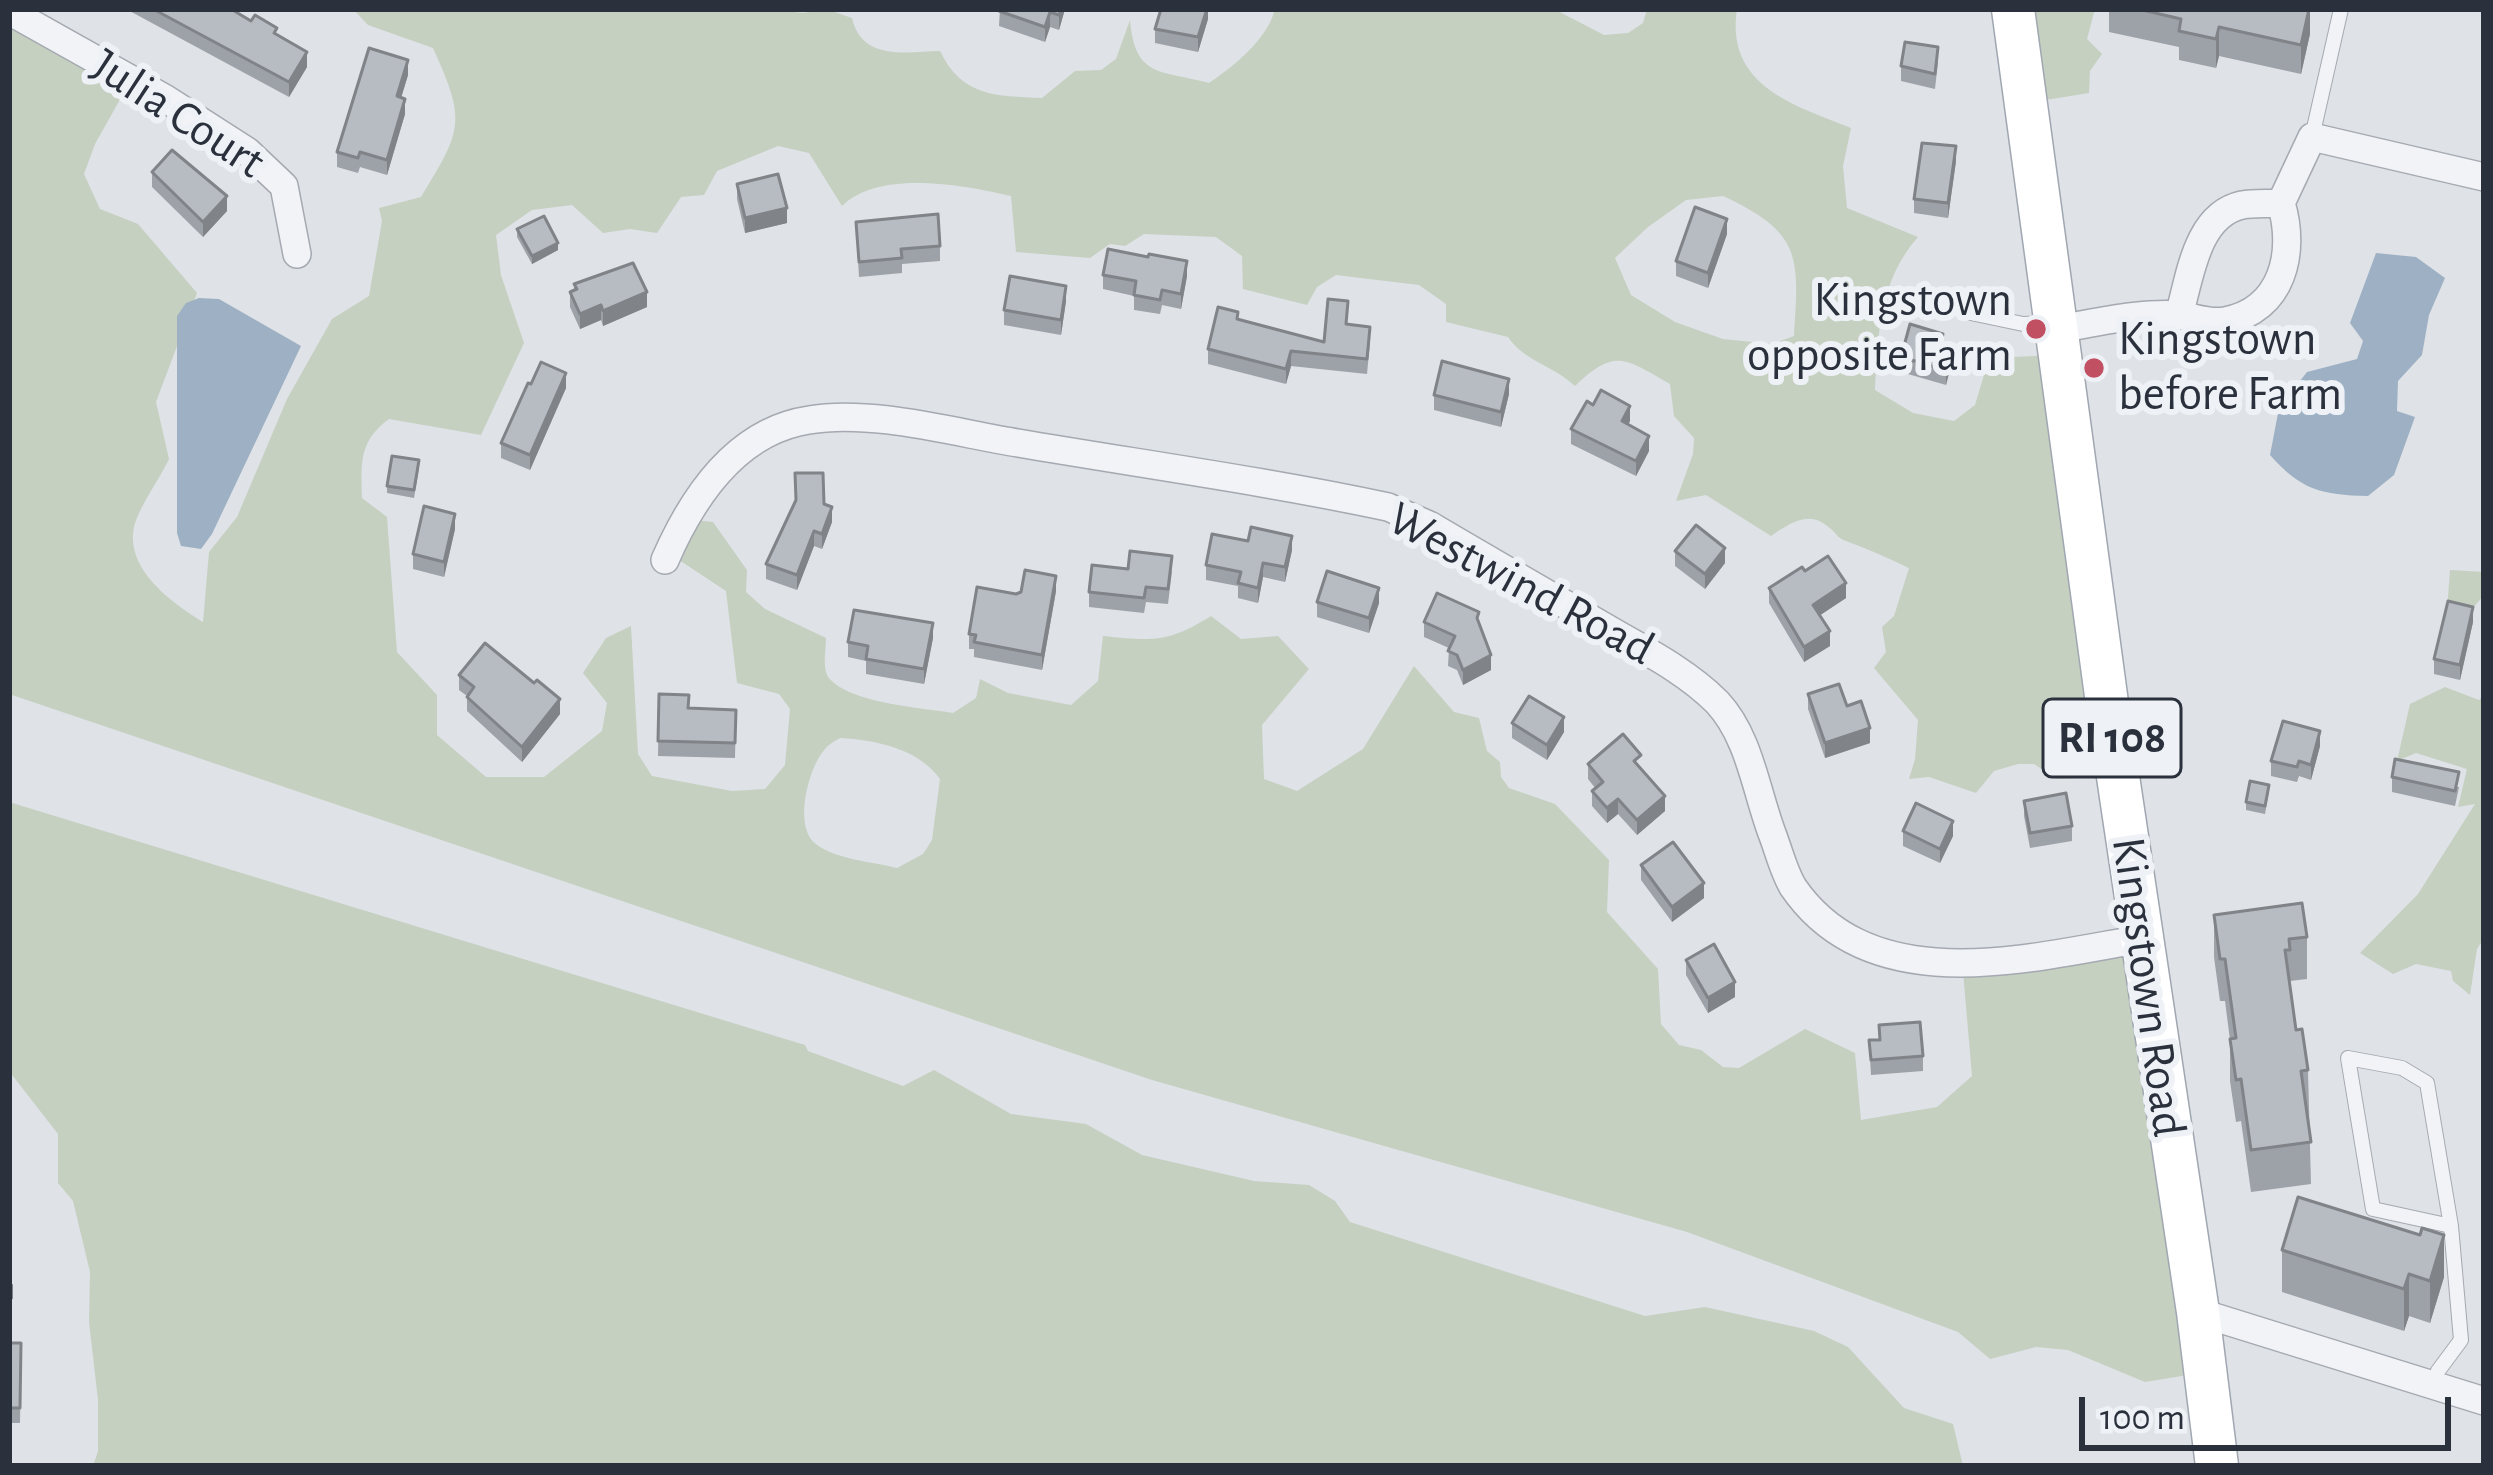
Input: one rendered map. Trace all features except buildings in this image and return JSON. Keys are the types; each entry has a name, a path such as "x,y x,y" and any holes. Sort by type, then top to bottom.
{"main road":[{"name":"Kingstown Road","path":"2012,9 2217,1466"}],"street":[{"name":"Julia Court","path":"9,11 166,99 247,151 284,186 297,254"},
{"path":"2056,326 2179,315 2223,321 2264,303 2277,289 2284,267 2288,227 2281,203 2312,137 2484,177"},
{"path":"2179,315 2200,242 2210,225 2242,205 2281,203"},
{"name":"Westwind Road","path":"665,560 706,486 735,456 771,433 808,420 855,418 937,430 1388,507 1429,526 1682,673 1720,705 1743,741 1757,796 1792,885 1822,918 1859,944 1902,960 1939,962 2021,960 2141,939"},
{"path":"2198,1312 2484,1401"}],"lane":[{"path":"2312,137 2341,9"},
{"path":"1966,312 2056,326"},
{"path":"2433,1385 2461,1340 2451,1226 2428,1083 2402,1068 2348,1058 2373,1209 2451,1226"}],"green space":[{"path":"353,9 767,9 803,13 826,9 852,18 857,32 875,48 940,51 970,86 995,94 1042,98 1075,71 1101,70 1116,59 1130,20 1144,62 1164,73 1209,83 1257,42 1275,9 1554,9 1604,35 1628,33 1643,23 1647,9 1737,9 1736,35 1753,74 1787,101 1851,128 1843,166 1847,208 1918,237 1888,290 1875,390 1913,413 1954,421 1975,405 1989,358 2058,355 2117,776 2057,779 2034,764 2018,764 1994,771 1976,793 1929,777 1909,779 1918,720 1874,668 1886,652 1882,627 1894,616 1909,568 1843,539 1815,520 1793,522 1771,536 1706,495 1676,501 1694,438 1674,416 1670,384 1642,368 1611,362 1575,386 1522,352 1508,337 1446,322 1446,304 1419,285 1336,275 1317,287 1307,305 1243,289 1242,256 1216,237 1144,234 1125,246 1110,244 1090,258 1016,252 1011,196 947,185 899,184 858,194 842,206 809,153 778,146 717,171 704,195 681,197 657,233 630,229 603,233 572,205 532,210 496,235 501,275 524,343 481,435 389,419 372,436 364,453 362,498 387,517 397,652 437,695 437,735 486,777 544,777 602,731 607,703 583,673 606,638 631,626 638,754 652,776 732,791 765,789 785,765 790,709 779,694 737,683 726,591 670,554 684,519 713,522 747,570 746,592 765,609 826,638 829,678 853,693 887,703 953,713 976,698 980,679 1008,693 1071,705 1098,681 1103,636 1159,638 1211,616 1241,639 1278,636 1309,669 1262,725 1264,779 1297,791 1363,749 1414,666 1454,712 1479,718 1487,751 1500,762 1501,777 1509,788 1555,804 1609,860 1607,912 1658,969 1661,1024 1679,1045 1701,1050 1723,1067 1739,1068 1805,1029 1855,1053 1861,1120 1937,1107 1972,1076 1962,960 2130,940 2200,1373 2145,1382 2068,1350 2036,1347 1990,1359 1958,1332 1687,1232 1152,1080 9,694 9,11 131,80 84,174 100,209 138,224 197,293 156,402 169,459 137,519 133,542 154,583 203,622 209,552 237,517 287,399 332,319 369,296 382,221 379,208 421,197 452,139 455,109 433,48 368,25","holes":["1723,196 1767,222 1790,249 1796,285 1794,336 1772,344 1723,339 1675,322 1631,295 1615,258 1686,200","840,738 896,748 921,760 940,779 932,840 923,854 897,868 833,853 809,836 804,811 809,783 819,758"]},
{"path":"2013,9 2095,9 2087,39 2102,54 2090,71 2089,93 2027,103"},
{"path":"2450,570 2484,572 2484,595 2473,608 2455,603 2447,610"},
{"path":"2445,687 2479,700 2484,695 2484,938 2477,949 2470,995 2453,981 2451,971 2416,964 2393,974 2360,953 2418,894 2475,804 2458,807 2467,769 2416,753 2397,761 2410,704"},
{"path":"9,802 805,1045 808,1051 903,1086 934,1070 1011,1114 1086,1124 1142,1155 1254,1181 1309,1185 1335,1201 1350,1222 1645,1316 1705,1307 1814,1331 1848,1347 1904,1408 1953,1424 1963,1466 93,1466 98,1451 98,1400 89,1322 90,1272 73,1201 58,1183 58,1134 9,1071"}],"water":[{"path":"2376,253 2416,257 2445,278 2429,315 2422,355 2398,381 2397,411 2415,417 2394,475 2368,496 2325,492 2302,483 2270,455 2279,408 2307,372 2357,359 2363,341 2350,323"},
{"path":"219,299 301,346 201,549 181,546 177,533 177,316 186,303"}],"place":[{"name":"Kingstown opposite Farm","path":"2036,329"},
{"name":"Kingstown before Farm","path":"2094,368"}]}
